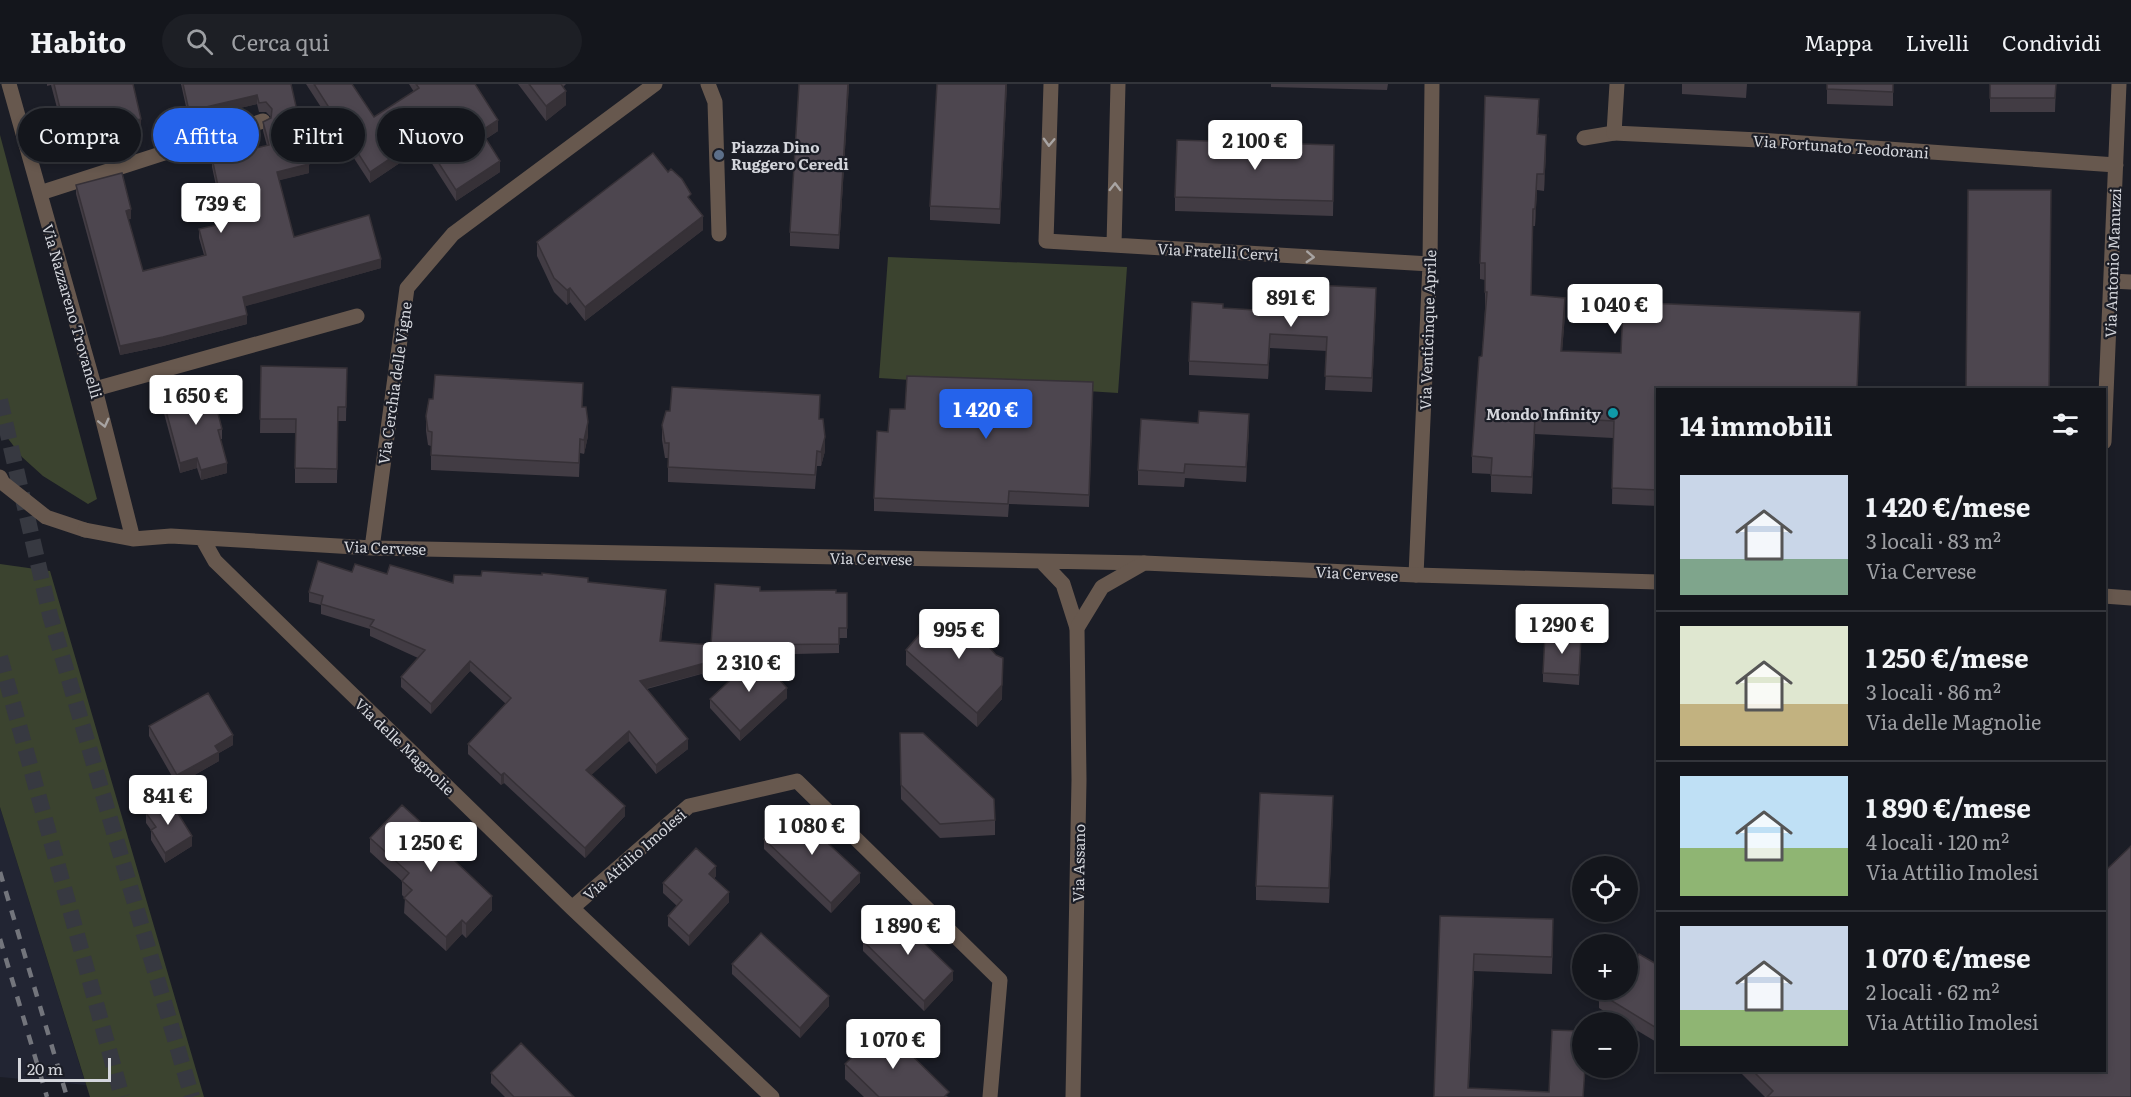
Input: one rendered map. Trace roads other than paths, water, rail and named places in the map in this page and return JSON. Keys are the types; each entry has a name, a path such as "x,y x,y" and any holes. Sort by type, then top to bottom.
{"street":[{"name":"Via Nazzareno Trovanelli","path":"9,84 95,388 133,538"},
{"name":"Via Cerchia delle Vigne","path":"372,548 407,288 453,234 655,84"},
{"path":"708,84 715,102 719,234"},
{"name":"Via Fratelli Cervi","path":"1051,84 1046,241 1430,264"},
{"path":"1114,245 1118,84"},
{"name":"Via Venticinque Aprile","path":"1416,575 1430,264 1432,84"},
{"path":"1614,133 1617,84"},
{"name":"Via Antonio Manuzzi","path":"2106,396 2119,84"},
{"path":"40,194 263,122"},
{"name":"Via Fortunato Teodorani","path":"1584,138 1614,133 1759,140 2116,165"},
{"path":"2111,281 2131,282"},
{"path":"95,388 357,315"},
{"name":"Via Cervese","path":"0,477 3,483 46,517 85,530 133,538 171,536 372,548 1144,563 1416,575 1656,582"},
{"name":"Via delle Magnolie","path":"202,538 215,561 572,908 772,1097"},
{"name":"Via Assano","path":"1042,562 1063,584 1077,628 1079,780 1073,1097"},
{"path":"1077,628 1102,587 1144,563"},
{"path":"2106,596 2131,598"},
{"name":"Via Attilio Imolesi","path":"572,908 689,806 797,781 1000,980 990,1097"}],"tunnel":[{"path":"0,400 50,615 192,1097"},
{"path":"0,657 122,1097"}],"railway":[{"path":"0,872 67,1097"},
{"path":"0,939 47,1097"}],"place":[{"name":"Piazza Dino Ruggero Ceredi","path":"719,155"},
{"name":"Mondo Infinity","path":"1613,413"}]}
